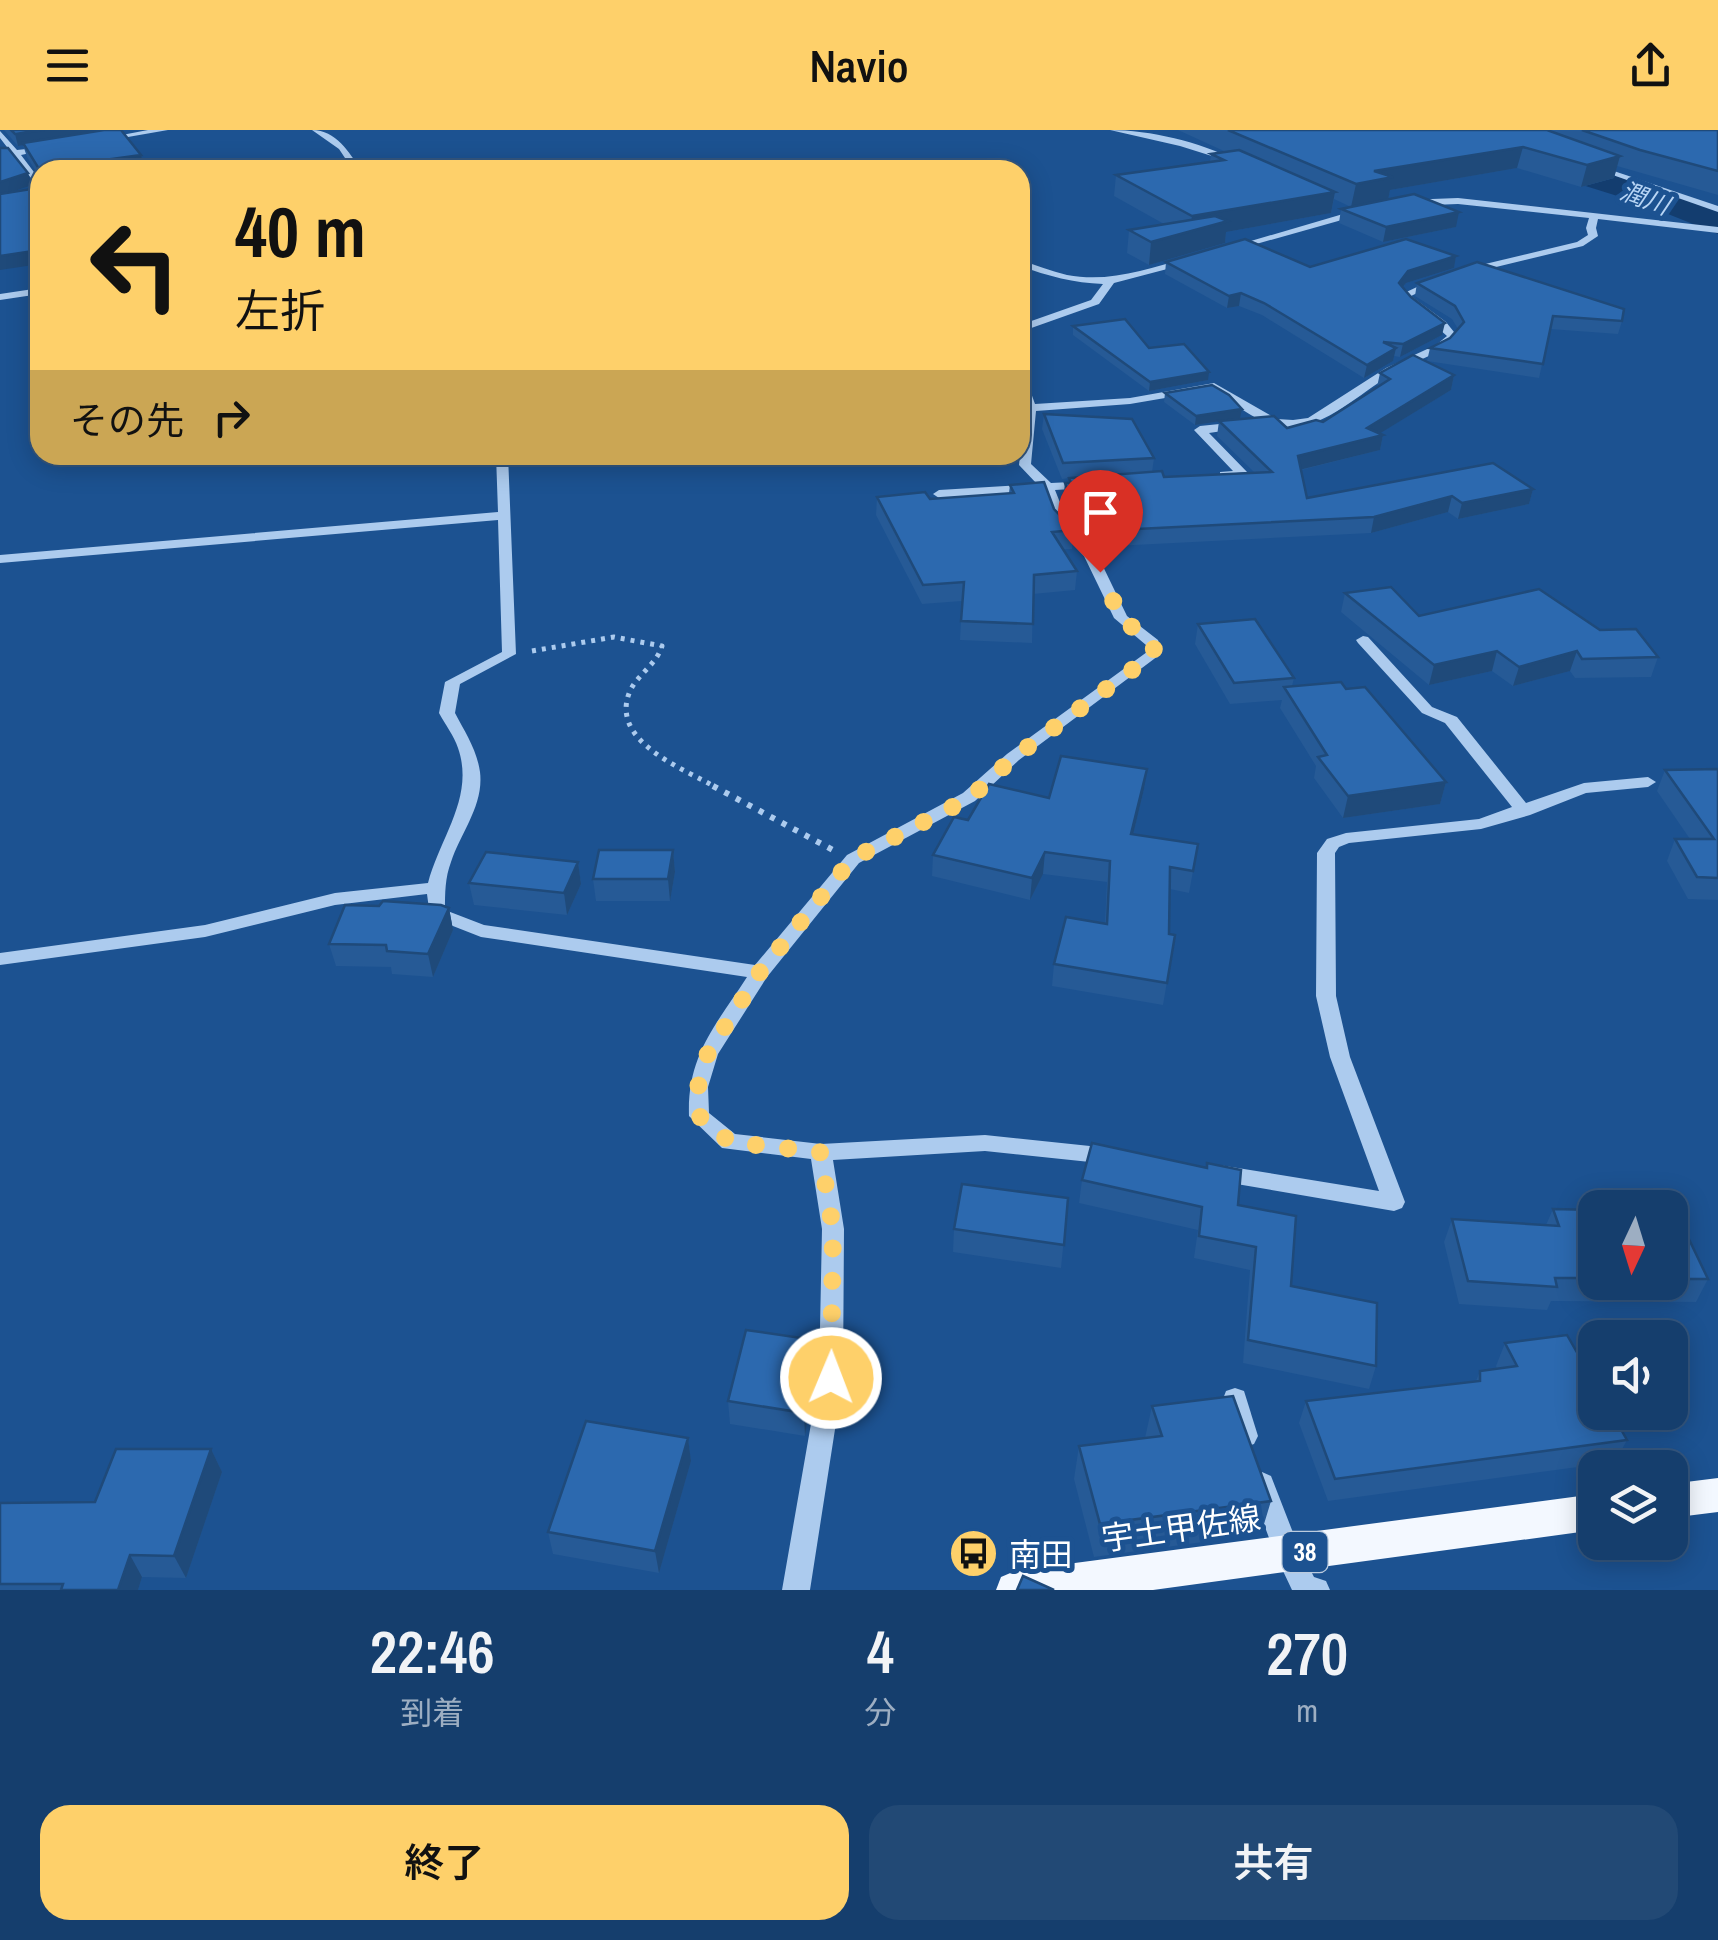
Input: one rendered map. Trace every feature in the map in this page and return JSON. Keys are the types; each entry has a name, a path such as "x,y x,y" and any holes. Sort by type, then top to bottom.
{"main road":[{"path":"1688,1499 1718,1495"},
{"name":"宇土甲佐線","path":"1015,1590 1185,1579 1288,1554 1578,1514"}],"street":[{"path":"90,142 164,130"},
{"path":"316,130 342,148 350,160"},
{"path":"1114,130 1182,144 1239,164"},
{"path":"0,133 30,173"},
{"path":"0,155 52,148"},
{"path":"1588,164 1718,209"},
{"path":"1402,204 1458,201 1718,230"},
{"path":"1336,208 1350,214"},
{"path":"1220,252 1368,210"},
{"path":"1204,476 1242,474 1200,430 1311,421 1390,370 1453,337 1446,324 1408,300 1405,295 1412,289 1491,262 1580,244 1593,236 1594,218"},
{"path":"1030,267 1054,276 1109,283 1204,256"},
{"path":"1030,325 1095,302 1109,283"},
{"path":"0,297 30,292"},
{"path":"1030,418 1031,408 1130,400 1214,386 1274,422"},
{"path":"502,465 509,654 453,682 447,712 473,758 470,802 432,888 436,913 481,931 760,972"},
{"path":"1025,465 1048,487 1063,526 1090,554 1121,618 1152,643 1155,653 1013,758 970,798 852,859 760,972 708,1053 698,1087 699,1116 730,1142 820,1152 984,1143 1132,1159"},
{"path":"939,494 1106,483"},
{"path":"0,558 502,516"},
{"path":"1363,640 1427,710 1451,720 1524,811"},
{"path":"1207,1171 1394,1202 1340,1057 1326,996 1326,853 1333,843 1346,838 1480,824 1584,788 1648,782"},
{"path":"0,960 206,930 335,899 432,888"},
{"path":"796,1590 831,1378 833,1229 820,1152"},
{"path":"1235,1398 1288,1554 1306,1589 1316,1590"}],"path":[{"path":"509,654 617,636 637,636 662,646 660,654 635,679 628,696 631,730 646,746 763,816 852,859"}],"building":[{"path":"11,130 44,130 15,134"},
{"path":"121,130 141,155 105,160 33,160 23,143"},
{"path":"1228,130 1547,130 1620,156 1587,165 1523,147 1374,171 1393,177 1356,184"},
{"path":"1582,130 1718,130 1718,171 1640,150"},
{"path":"0,148 8,148 28,173 0,182"},
{"path":"1239,150 1335,192 1192,216 1116,175 1224,160 1211,154"},
{"path":"30,189 30,252 0,256 0,194"},
{"path":"1414,194 1459,212 1386,227 1341,209"},
{"path":"1215,216 1228,221 1151,242 1129,230"},
{"path":"1245,239 1310,267 1406,239 1456,256 1408,271 1399,283 1445,323 1403,344 1383,342 1396,348 1367,365 1264,303 1241,293 1229,296 1166,262"},
{"path":"1477,262 1624,309 1622,321 1553,316 1543,364 1430,348 1450,338 1464,322 1455,306 1417,283"},
{"path":"1125,319 1149,348 1184,344 1209,372 1150,382 1073,326"},
{"path":"1413,355 1454,375 1367,428 1383,435 1298,456 1307,498 1493,463 1533,489 1462,503 1452,496 1374,517 1097,531 1074,507 1065,483 1071,483 1069,478 1162,471 1164,477 1272,472 1219,421 1274,416 1287,428 1316,420 1323,422 1390,379 1380,373"},
{"path":"1212,385 1242,409 1196,416 1165,393"},
{"path":"1044,414 1132,419 1154,458 1063,463"},
{"path":"1044,482 1054,509 1074,530 1052,532 1077,571 1034,575 1033,624 961,621 964,582 923,585 877,497 925,492 930,499 1014,493 1010,485"},
{"path":"1391,587 1419,616 1539,589 1600,630 1636,629 1658,657 1582,659 1577,651 1519,667 1497,651 1434,665 1345,593"},
{"path":"1255,619 1294,678 1234,683 1198,624"},
{"path":"1341,682 1346,689 1365,687 1446,782 1348,796 1318,757 1327,755 1284,687"},
{"path":"1061,756 1147,769 1131,834 1198,844 1193,871 1170,867 1169,934 1175,935 1167,983 1054,964 1066,917 1107,924 1110,861 1045,852 1032,878 933,855 954,817 968,820 989,784 1049,798"},
{"path":"1718,769 1718,878 1697,877 1675,839 1714,839 1665,770"},
{"path":"599,850 673,850 668,879 593,879"},
{"path":"486,852 578,862 564,893 469,883"},
{"path":"383,901 449,908 428,954 387,951 386,945 329,944 345,905 379,906"},
{"path":"1092,1143 1207,1168 1207,1163 1241,1170 1238,1205 1296,1216 1291,1286 1377,1303 1376,1366 1248,1340 1256,1247 1199,1236 1202,1207 1082,1180"},
{"path":"962,1184 1068,1198 1064,1245 954,1229"},
{"path":"1553,1209 1578,1210 1578,1278 1555,1278 1557,1287 1468,1281 1452,1219 1559,1226"},
{"path":"1688,1237 1708,1279 1688,1279"},
{"path":"746,1330 815,1340 804,1413 728,1401"},
{"path":"1567,1335 1578,1354 1578,1430 1621,1430 1627,1440 1335,1479 1306,1401 1480,1381 1480,1371 1517,1366 1505,1343"},
{"path":"1233,1396 1271,1501 1100,1524 1079,1446 1162,1436 1152,1406"},
{"path":"586,1421 688,1438 655,1551 548,1532"},
{"path":"116,1449 211,1449 174,1556 130,1555 118,1590 61,1590 63,1584 0,1584 0,1503 95,1502"},
{"path":"1023,1576 1054,1590 1017,1590"}],"waterway":[{"name":"潤川","path":"1459,130 1523,157 1654,197 1718,224"}],"place":[{"name":"南田","path":"974,1554"}],"route":[{"path":"831,1378 833,1229 820,1152 730,1142 699,1116 698,1087 708,1053 760,972 852,859 970,798 1013,758 1155,653 1152,643 1121,618 1100,572"}]}
